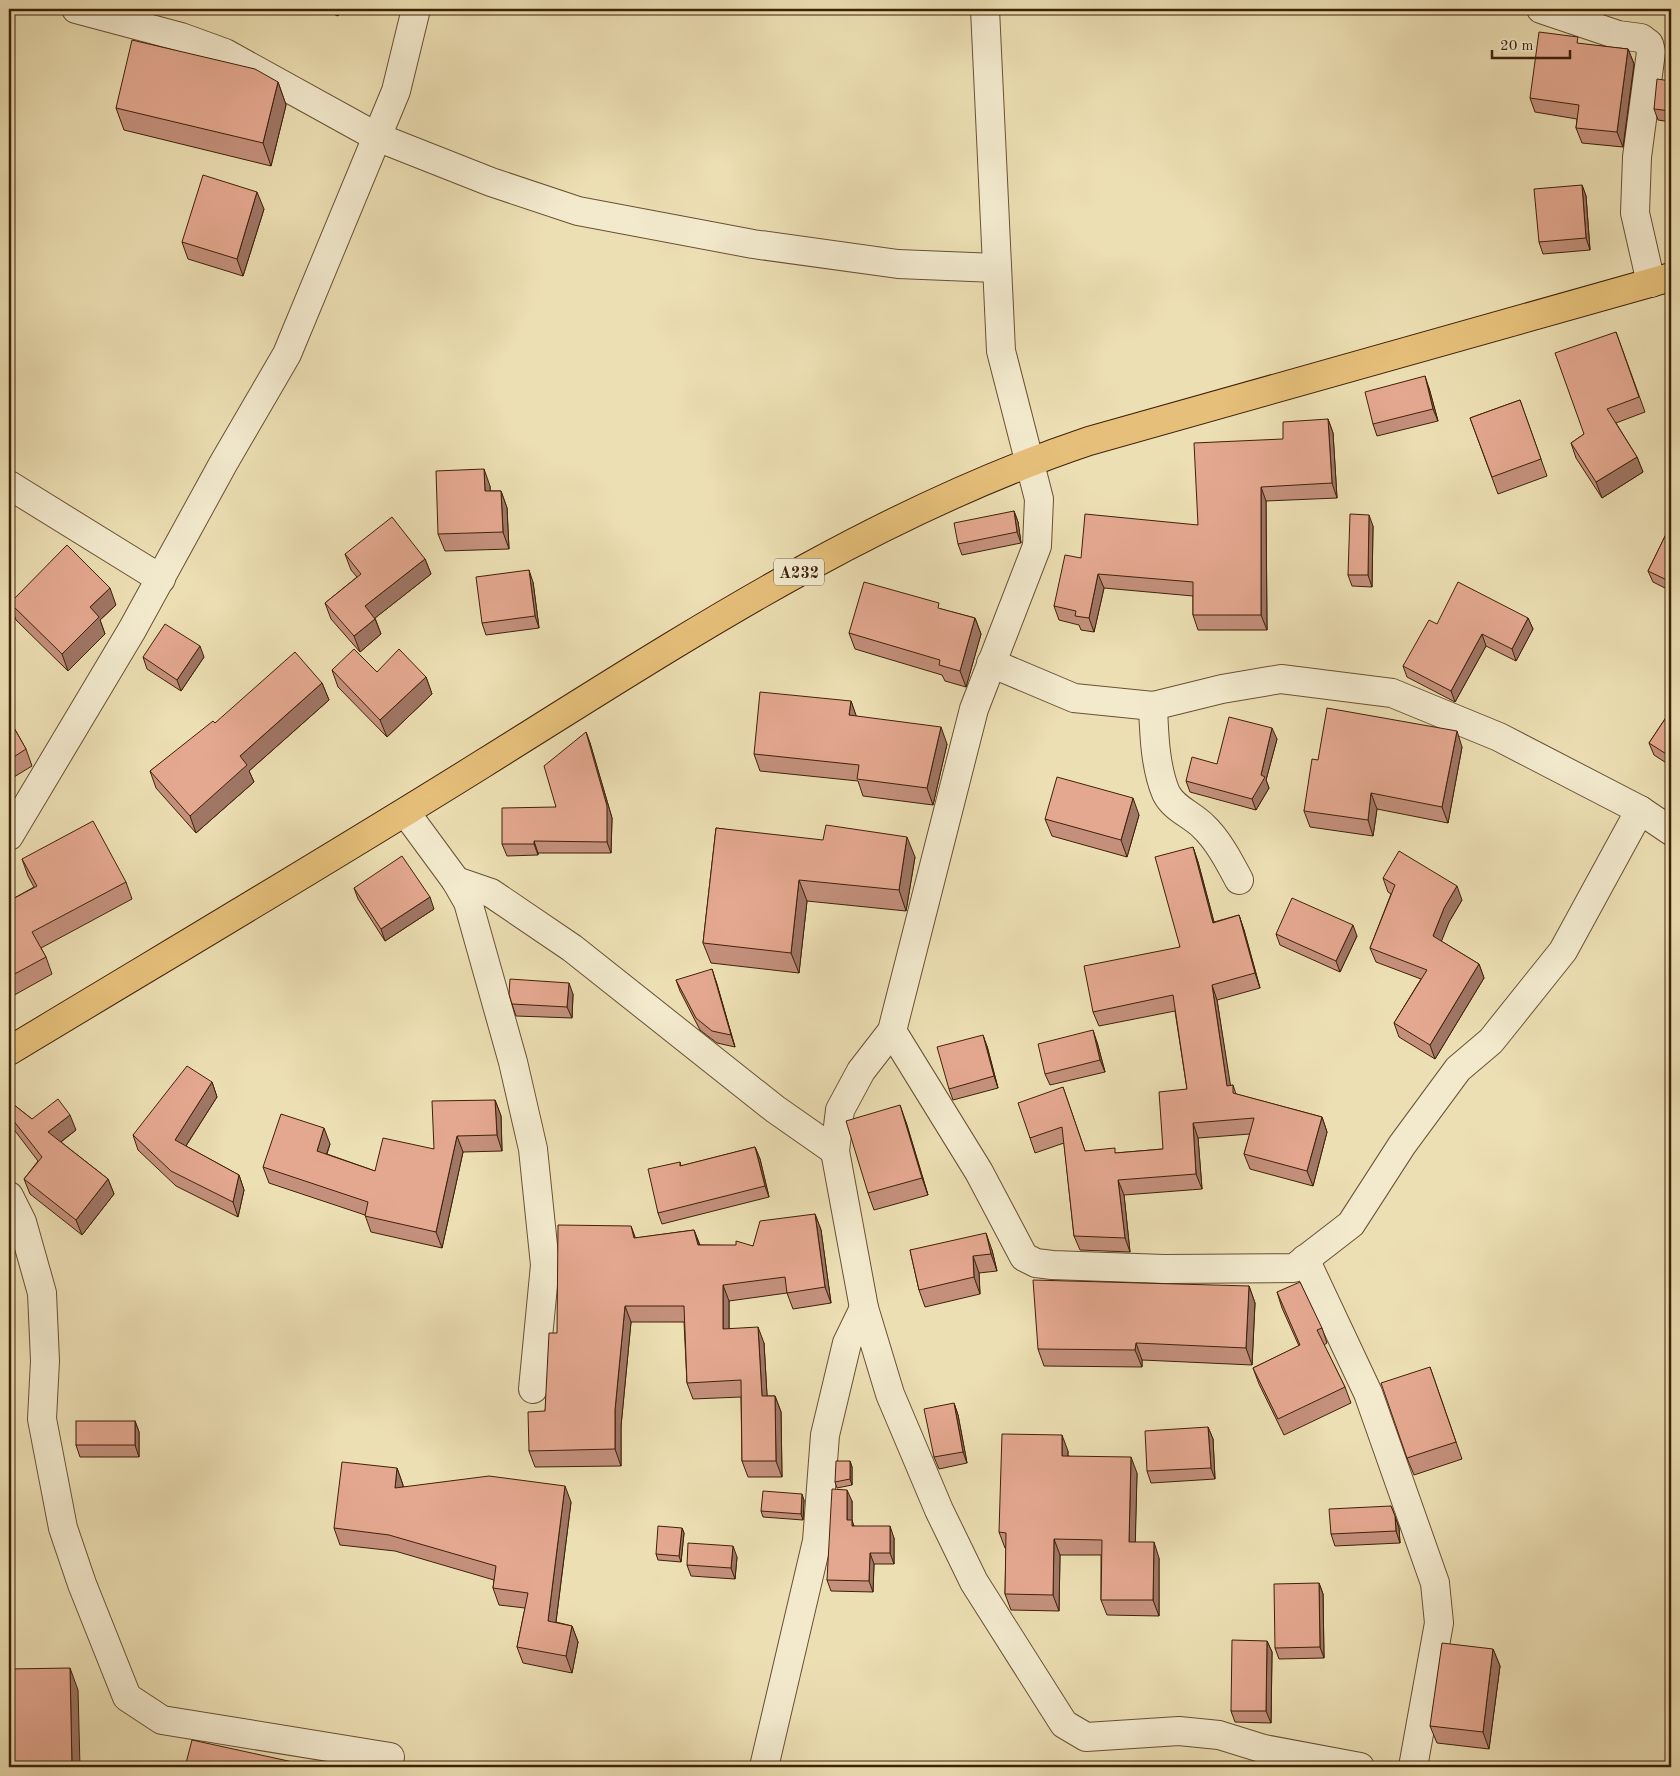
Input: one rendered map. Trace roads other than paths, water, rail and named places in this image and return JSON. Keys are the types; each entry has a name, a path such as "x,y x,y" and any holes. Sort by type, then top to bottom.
{"main road":[{"name":"A232","path":"9,1051 406,813 725,613 900,517 1030,461 1150,424 1661,280"}],"street":[{"path":"76,9 180,37 225,53 377,137 491,182 578,211 753,244 898,264 996,268"},
{"path":"9,836 161,579 223,464 287,354 396,91 416,9"},
{"path":"985,9 1001,351 1039,499 1038,546 974,709 892,1031 861,1071 840,1110 835,1151 864,1308 890,1394 939,1510 974,1582 1064,1724 1086,1737 1179,1731 1219,1735 1264,1749 1360,1767"},
{"path":"1541,9 1618,34 1641,38 1649,44 1651,52 1637,157 1635,212 1661,280"},
{"path":"9,485 161,579"},
{"path":"991,662 1074,698 1153,706 1222,689 1281,679 1392,693 1499,737 1640,810 1671,831"},
{"path":"1153,706 1158,760 1166,793 1179,810 1203,826 1228,859 1239,880"},
{"path":"892,1031 979,1172 1024,1257 1036,1263 1052,1265 1226,1270 1294,1268 1351,1224 1402,1145 1458,1069 1491,1041 1563,950 1640,810"},
{"path":"406,813 456,881 468,902 513,1062 533,1149 545,1265 533,1389"},
{"path":"456,881 491,893 572,948 775,1109 835,1151"},
{"path":"9,1196 22,1222 42,1293 46,1362 42,1419 63,1528 82,1584 127,1697 162,1720 390,1756"},
{"path":"1305,1259 1368,1393 1435,1583 1439,1623 1413,1767"},
{"path":"764,1767 817,1541 825,1435 847,1344 864,1308"}]}
